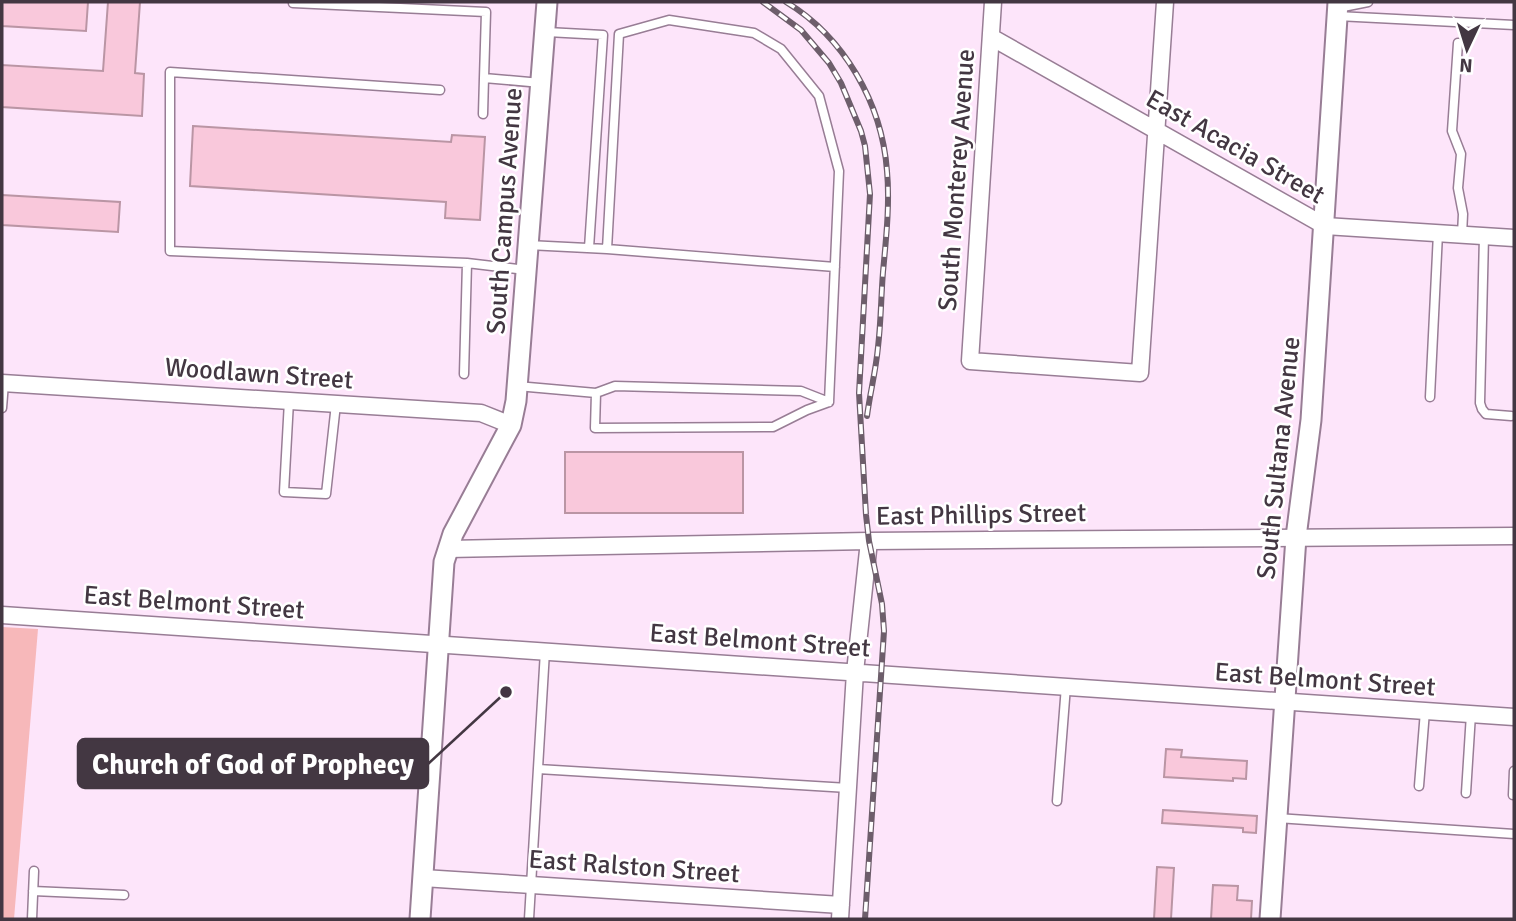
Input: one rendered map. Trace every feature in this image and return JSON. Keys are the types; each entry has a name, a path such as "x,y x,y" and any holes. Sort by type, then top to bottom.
{"street":[{"name":"South Campus Avenue","path":"420,919 444,562 453,534 511,425 517,386 547,2"},
{"name":"South Monterey Avenue","path":"993,2 971,361 1140,373 1156,130"},
{"path":"1156,130 1165,2"},
{"name":"South Sultana Avenue","path":"1270,919 1296,537 1311,421 1338,9"},
{"name":"East Acacia Street","path":"991,37 1325,226 1514,238"},
{"name":"Woodlawn Street","path":"3,383 481,413 511,425"},
{"name":"East Phillips Street","path":"448,549 869,541 1514,536"},
{"path":"840,912 855,672 869,541"},
{"name":"East Belmont Street","path":"2,615 1514,717"},
{"name":"East Ralston Street","path":"423,878 840,912"}],"lane":[{"path":"1338,9 1367,2"},
{"path":"293,4 486,12 483,114"},
{"path":"1338,9 1514,25 1514,16"},
{"path":"545,32 619,34 669,20 754,33 781,49 819,96 839,171 829,402"},
{"path":"607,249 619,34"},
{"path":"589,248 603,35"},
{"path":"1458,43 1452,131 1461,154 1458,188 1463,214 1462,235"},
{"path":"440,90 170,72 170,251 467,263 526,270"},
{"path":"484,78 541,83"},
{"path":"1430,397 1438,233"},
{"path":"1484,236 1480,403 1486,414 1511,416"},
{"path":"528,245 835,267"},
{"path":"464,374 467,263"},
{"path":"2,408 3,383"},
{"path":"517,386 596,393 615,386 801,391 829,402"},
{"path":"596,393 596,428 773,427 829,402"},
{"path":"289,401 284,492 326,494 336,404"},
{"path":"529,919 545,651"},
{"path":"1057,801 1066,686"},
{"path":"1419,786 1425,711"},
{"path":"1466,793 1471,714"},
{"path":"538,769 848,788"},
{"path":"1513,794 1514,771"},
{"path":"1277,818 1514,834"},
{"path":"32,919 34,871"},
{"path":"33,891 124,895"}],"shaded area":[{"path":"2,627 38,629 14,919 2,919"}],"building":[{"path":"2,2 88,2 86,31 2,26"},
{"path":"108,2 140,2 135,73 144,74 142,116 2,107 2,65 103,71"},
{"path":"193,126 451,142 452,135 485,137 480,220 445,218 446,202 190,186"},
{"path":"2,195 120,202 118,232 2,225"},
{"path":"565,452 743,452 743,513 565,513"},
{"path":"1166,749 1182,750 1181,757 1247,761 1246,779 1233,778 1233,781 1164,777"},
{"path":"1163,810 1257,816 1256,833 1243,832 1243,828 1162,823"},
{"path":"1157,867 1174,868 1171,919 1154,919"},
{"path":"1213,885 1238,886 1237,900 1252,901 1251,919 1211,919"}],"railway":[{"path":"763,2 801,30 829,63 841,83 865,146 870,194 859,393 866,515 882,604 884,631 865,919"},
{"path":"786,2 826,34 842,53 868,97 884,146 888,183 887,222 879,338 867,416"}],"place":[{"name":"Church of God of Prophecy","path":"506,692"}]}
